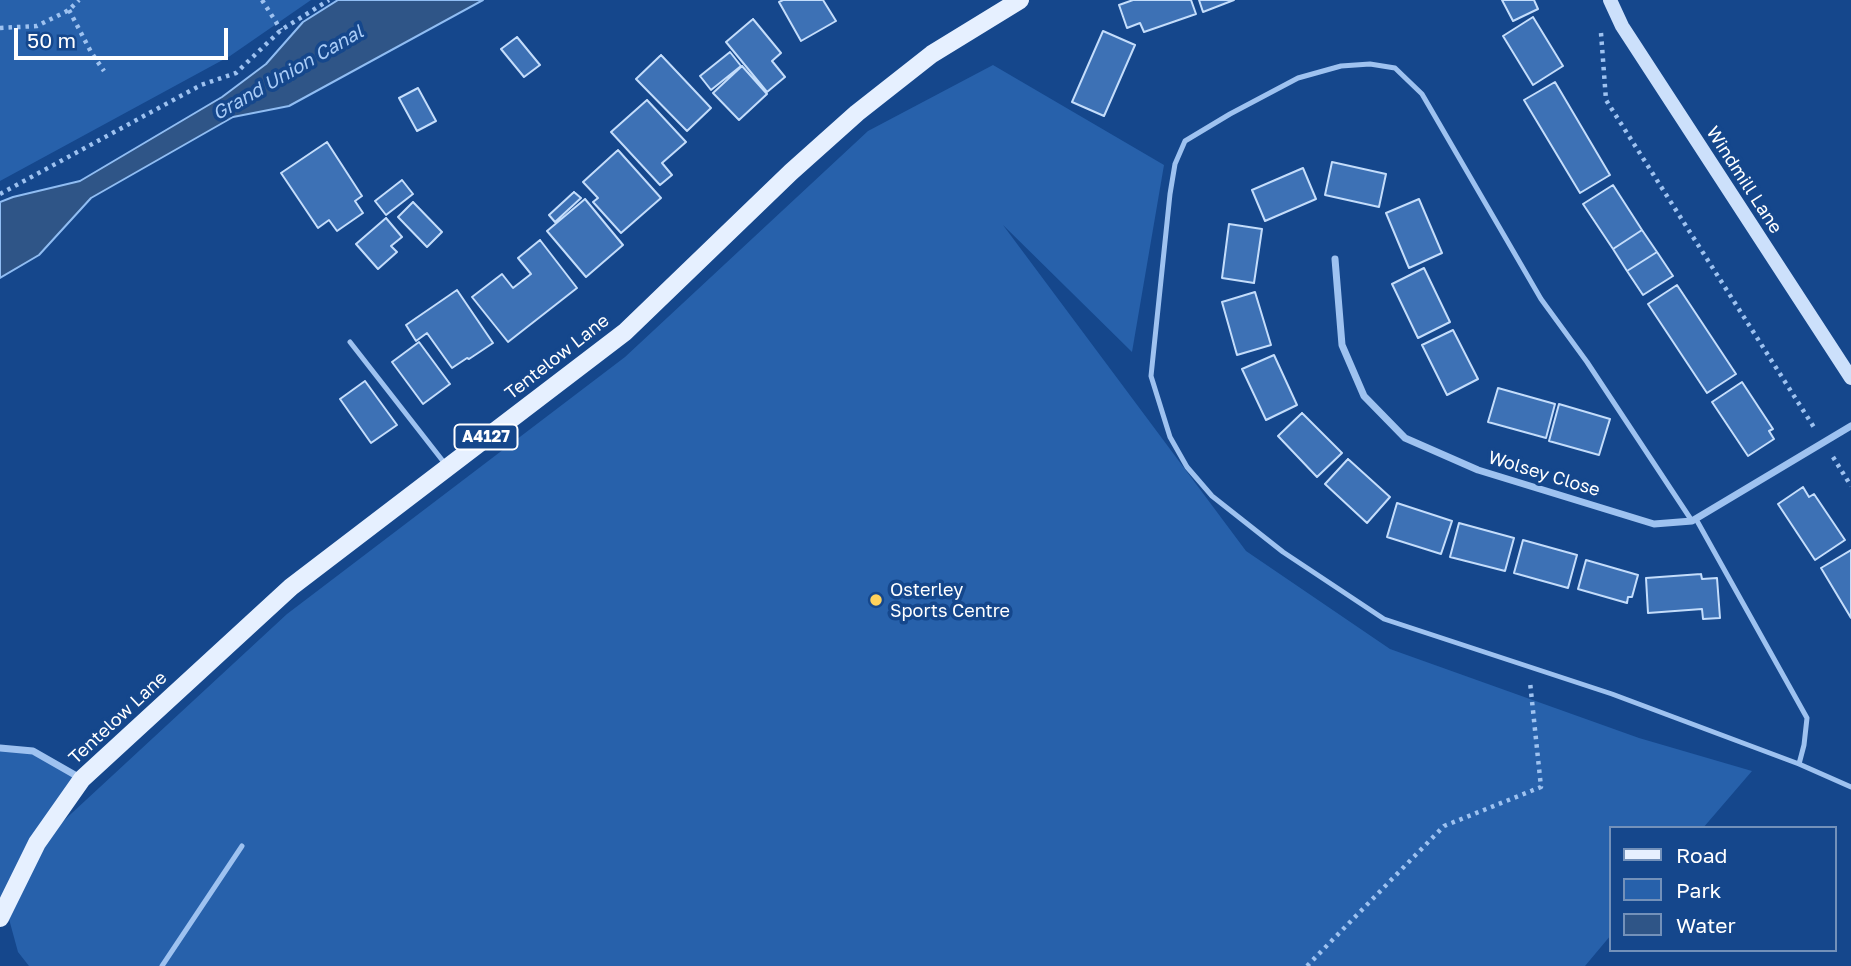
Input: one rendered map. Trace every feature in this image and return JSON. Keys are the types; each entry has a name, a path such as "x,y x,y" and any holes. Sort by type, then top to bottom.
{"main road":[{"name":"Tentelow Lane","path":"0,918 37,843 82,779 291,587 625,331 791,172 857,113 932,54 1020,0"},
{"name":"Windmill Lane","path":"1609,0 1622,26 1851,378"}],"street":[{"name":"Wolsey Close","path":"1335,260 1342,345 1364,396 1405,438 1478,470 1654,524 1694,520 1851,426"},
{"path":"0,748 33,751 82,779"}],"lane":[{"path":"1799,764 1807,718 1694,520 1541,299 1422,94 1395,68 1370,64 1341,66 1298,78 1185,141 1175,164 1170,194 1151,376 1170,437 1187,467 1212,496 1283,552 1384,619 1612,694 1799,764 1851,787"},
{"path":"350,342 447,467"},
{"path":"162,966 242,846"}],"path":[{"path":"0,28 37,26 68,10 79,0"},
{"path":"262,0 281,30"},
{"path":"0,194 201,85 236,73 281,30 329,0"},
{"path":"68,10 104,71"},
{"path":"1600,23 1606,100 1851,486"},
{"path":"1307,966 1444,827 1541,787 1528,666"}],"green space":[{"path":"0,0 311,0 230,56 0,181"},
{"name":"Osterley Sports Centre","path":"993,65 1164,165 1132,352 1003,225 1246,551 1390,649 1639,738 1752,771 1705,826 1610,826 1610,936 1585,966 29,966 18,952 9,919 46,837 287,614 625,357 868,131"},
{"path":"0,748 33,751 82,779 0,918"}],"water":[{"name":"Grand Union Canal","path":"338,0 483,0 289,106 233,117 91,198 39,255 0,278 0,202 80,181 222,97 266,64 303,22"}],"building":[{"path":"823,0 836,21 801,41 779,2"},
{"path":"1133,0 1191,0 1196,14 1144,32 1140,23 1127,28 1119,5"},
{"path":"1199,0 1234,0 1203,12"},
{"path":"1502,0 1534,0 1538,9 1513,21"},
{"path":"1533,17 1563,66 1533,85 1503,36"},
{"path":"753,19 781,53 772,61 785,77 767,92 726,42"},
{"path":"1103,31 1135,45 1104,116 1072,102"},
{"path":"517,37 540,65 524,77 501,49"},
{"path":"730,52 741,66 711,90 700,76"},
{"path":"661,55 711,108 687,131 636,79"},
{"path":"742,66 767,94 739,120 713,93"},
{"path":"1555,82 1610,175 1580,193 1524,100"},
{"path":"418,88 436,121 417,131 399,98"},
{"path":"647,100 686,142 662,163 672,175 660,185 611,132"},
{"path":"327,142 362,196 355,201 363,213 337,231 329,220 318,228 281,173"},
{"path":"618,150 661,198 621,233 593,202 598,198 583,182"},
{"path":"1332,162 1386,174 1379,207 1325,195"},
{"path":"1303,168 1316,199 1265,221 1252,190"},
{"path":"402,180 413,194 386,215 375,201"},
{"path":"1613,185 1642,230 1613,249 1583,204"},
{"path":"574,192 581,198 555,222 549,215"},
{"path":"585,199 623,245 586,277 547,231"},
{"path":"1419,199 1442,253 1409,268 1386,213"},
{"path":"413,202 442,232 427,247 398,217"},
{"path":"386,218 402,237 391,246 397,252 378,269 356,244"},
{"path":"1229,224 1262,229 1254,283 1222,278"},
{"path":"1642,230 1657,252 1627,271 1613,249"},
{"path":"540,240 577,288 508,342 472,297 502,274 513,288 531,274 518,258"},
{"path":"1657,252 1673,276 1643,295 1627,271"},
{"path":"1424,268 1450,322 1418,338 1392,284"},
{"path":"1677,285 1736,374 1707,393 1648,304"},
{"path":"457,290 493,343 452,368 427,333 416,341 406,325"},
{"path":"1255,292 1271,345 1237,355 1222,302"},
{"path":"1453,330 1478,379 1447,395 1422,345"},
{"path":"419,342 450,384 423,404 392,362"},
{"path":"1274,355 1297,405 1266,420 1242,369"},
{"path":"365,381 397,425 371,443 340,399"},
{"path":"1742,382 1773,429 1769,431 1774,439 1748,456 1712,402"},
{"path":"1498,388 1555,404 1546,438 1488,422"},
{"path":"1559,404 1610,419 1599,455 1549,441"},
{"path":"1302,413 1342,453 1317,477 1278,436"},
{"path":"1348,459 1390,497 1367,523 1325,484"},
{"path":"1803,487 1809,497 1814,494 1845,540 1815,560 1778,504"},
{"path":"1397,503 1452,521 1441,554 1387,537"},
{"path":"1459,523 1514,538 1505,571 1450,557"},
{"path":"1523,540 1577,555 1568,588 1514,573"},
{"path":"1851,550 1851,618 1821,568"},
{"path":"1586,560 1638,575 1632,597 1628,597 1627,603 1578,589"},
{"path":"1701,574 1702,579 1717,578 1720,618 1703,619 1702,609 1648,613 1646,578"}],"place":[{"name":"Osterley Sports Centre","path":"876,600"}]}
